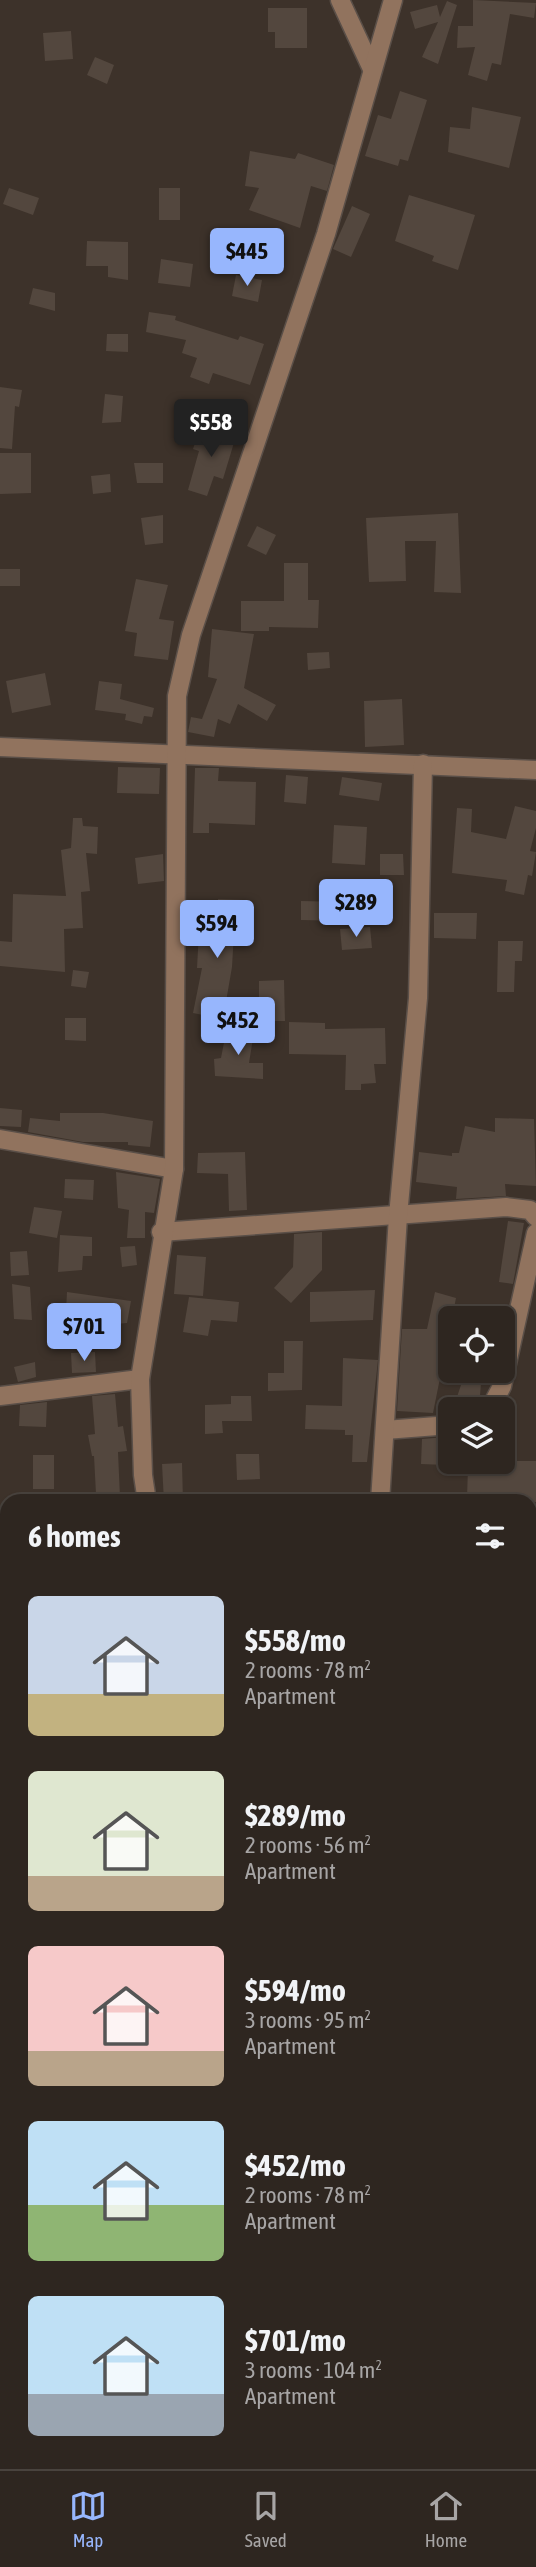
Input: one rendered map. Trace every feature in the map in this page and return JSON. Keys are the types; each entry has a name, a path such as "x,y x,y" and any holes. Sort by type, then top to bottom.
{"street":[{"path":"340,0 372,69"},
{"path":"145,1494 140,1379 161,1232 174,1168 177,696 191,635 326,234 393,0"},
{"path":"0,747 175,757 536,769"},
{"path":"381,1494 398,1216 418,998 423,764"},
{"path":"0,1139 174,1168"},
{"path":"161,1232 506,1207 530,1210 536,1217"},
{"path":"496,1397 502,1386 536,1233"},
{"path":"0,1396 140,1379"},
{"path":"385,1430 438,1426"}],"building":[{"path":"473,0 536,3 534,18 510,14 501,65 492,63 487,81 468,75 475,47 457,48 458,26 473,26"},
{"path":"447,1 457,5 438,64 422,57 438,22 415,29 410,12 437,5 440,17"},
{"path":"268,8 307,8 307,48 275,48 275,32 268,32"},
{"path":"71,31 73,59 45,61 43,33"},
{"path":"95,57 114,65 107,84 87,75"},
{"path":"400,91 427,100 408,161 400,159 398,166 365,156 378,115 391,119"},
{"path":"472,107 521,117 509,168 448,152 450,127 470,129"},
{"path":"250,151 295,159 298,153 334,165 327,191 311,186 300,228 249,210 259,188 245,186"},
{"path":"9,188 39,198 33,215 3,204"},
{"path":"159,188 180,188 180,220 159,220"},
{"path":"409,195 475,215 458,270 432,261 434,256 395,241"},
{"path":"352,206 370,214 351,257 333,249"},
{"path":"87,241 128,242 128,280 108,277 108,266 86,266"},
{"path":"161,259 193,264 190,287 158,283"},
{"path":"236,275 262,280 258,302 232,296"},
{"path":"33,288 55,293 55,311 29,304"},
{"path":"149,312 176,316 175,320 238,340 240,336 264,344 250,385 213,373 209,384 190,377 197,358 182,353 186,340 146,332"},
{"path":"107,334 128,334 128,352 106,351"},
{"path":"0,387 22,390 19,407 15,406 12,449 0,448"},
{"path":"105,394 123,396 121,422 102,423"},
{"path":"206,427 236,436 223,479 214,476 207,496 188,490 199,451 193,449 198,434 203,436"},
{"path":"0,453 31,453 31,493 0,494"},
{"path":"134,463 163,463 163,483 137,483"},
{"path":"110,474 111,492 93,494 91,476"},
{"path":"458,513 461,593 434,592 436,541 405,541 406,581 369,582 366,518"},
{"path":"163,515 163,543 145,545 141,518"},
{"path":"257,526 276,535 266,555 247,546"},
{"path":"284,563 308,563 308,600 319,600 318,628 269,627 269,631 241,631 241,601 284,601"},
{"path":"0,569 20,569 20,586 0,586"},
{"path":"136,579 168,585 159,619 174,621 168,660 134,656 137,633 125,631"},
{"path":"212,629 254,634 244,688 276,705 267,721 238,704 230,724 218,719 214,737 188,732 191,717 202,719 217,679 208,677"},
{"path":"329,652 330,668 308,670 307,653"},
{"path":"45,673 51,705 12,713 6,681"},
{"path":"99,681 122,684 120,699 154,708 152,717 144,716 142,724 125,720 126,714 95,710"},
{"path":"402,699 404,745 365,747 364,701"},
{"path":"118,767 160,768 159,794 117,793"},
{"path":"195,768 219,768 218,781 256,782 255,825 209,823 209,833 193,833"},
{"path":"286,775 308,777 306,804 284,802"},
{"path":"342,777 382,783 379,801 339,795"},
{"path":"515,806 536,811 536,828 530,851 536,852 532,876 528,875 524,895 505,891 507,880 452,873 457,808 472,809 471,832 506,839"},
{"path":"73,818 82,818 83,826 98,827 97,854 86,853 90,891 81,892 83,928 64,929 65,972 0,966 0,941 12,942 13,894 66,896 61,850 71,848"},
{"path":"334,825 367,827 365,865 332,863"},
{"path":"163,854 164,881 138,884 135,858"},
{"path":"380,854 403,854 404,875 380,875"},
{"path":"218,899 245,900 242,916 235,915 232,967 223,1019 193,1013 202,968 197,968 199,931 215,932"},
{"path":"301,901 345,902 345,921 301,920"},
{"path":"434,913 477,913 476,939 434,938"},
{"path":"370,927 372,948 342,950 340,929"},
{"path":"498,941 523,941 522,961 515,961 514,992 497,992"},
{"path":"73,970 89,972 86,988 71,986"},
{"path":"284,980 285,1021 259,1021 259,981"},
{"path":"65,1018 86,1018 86,1041 65,1040"},
{"path":"289,1022 325,1023 325,1029 385,1028 386,1064 374,1064 376,1083 361,1084 361,1090 345,1090 346,1055 289,1054"},
{"path":"227,1027 254,1032 249,1063 263,1063 263,1079 215,1076 214,1059 221,1058"},
{"path":"0,1108 22,1110 21,1127 0,1126"},
{"path":"60,1113 103,1113 153,1121 150,1147 128,1145 128,1142 83,1142 28,1132 30,1118 60,1121"},
{"path":"495,1118 534,1119 536,1186 505,1184 506,1196 456,1199 457,1187 416,1182 419,1152 452,1156 452,1153 459,1153 465,1126 495,1132"},
{"path":"245,1152 247,1210 229,1211 228,1174 197,1173 198,1153"},
{"path":"116,1172 160,1179 154,1213 145,1212 145,1238 127,1238 129,1210 118,1208"},
{"path":"65,1179 94,1180 93,1200 64,1198"},
{"path":"34,1207 62,1211 57,1238 29,1233"},
{"path":"508,1221 524,1223 513,1284 499,1282"},
{"path":"322,1232 322,1270 291,1303 274,1288 293,1267 294,1234"},
{"path":"60,1235 92,1237 92,1256 83,1256 82,1270 58,1272"},
{"path":"135,1246 137,1265 122,1267 120,1247"},
{"path":"27,1251 29,1275 11,1276 10,1252"},
{"path":"177,1255 206,1257 203,1296 174,1294"},
{"path":"12,1284 30,1287 32,1320 14,1319"},
{"path":"375,1290 373,1320 310,1322 310,1292"},
{"path":"67,1292 131,1301 127,1323 103,1325 104,1317 99,1314 66,1311"},
{"path":"435,1292 456,1298 454,1306 438,1306 439,1383 433,1413 397,1411 402,1329 427,1329"},
{"path":"189,1297 239,1302 237,1322 211,1320 208,1336 183,1332"},
{"path":"284,1341 303,1341 302,1390 268,1391 268,1373 284,1373"},
{"path":"95,1352 96,1372 72,1373 71,1353"},
{"path":"343,1358 378,1360 367,1462 352,1462 353,1435 345,1435 345,1430 305,1429 306,1405 342,1406"},
{"path":"35,1362 36,1377 18,1382 14,1367"},
{"path":"462,1383 481,1383 480,1397 457,1397"},
{"path":"115,1394 118,1427 123,1426 127,1451 118,1452 120,1494 96,1494 94,1456 88,1435 95,1434 92,1396"},
{"path":"231,1396 251,1396 252,1421 222,1421 223,1433 205,1434 205,1405 231,1404"},
{"path":"47,1402 46,1427 19,1426 20,1405"},
{"path":"438,1438 438,1465 421,1464 422,1439"},
{"path":"236,1454 259,1454 260,1479 237,1480"},
{"path":"33,1455 54,1455 54,1489 33,1489"},
{"path":"515,1461 536,1461 536,1494 467,1494 468,1474 515,1474"},
{"path":"182,1463 183,1494 164,1494 162,1464"}]}
